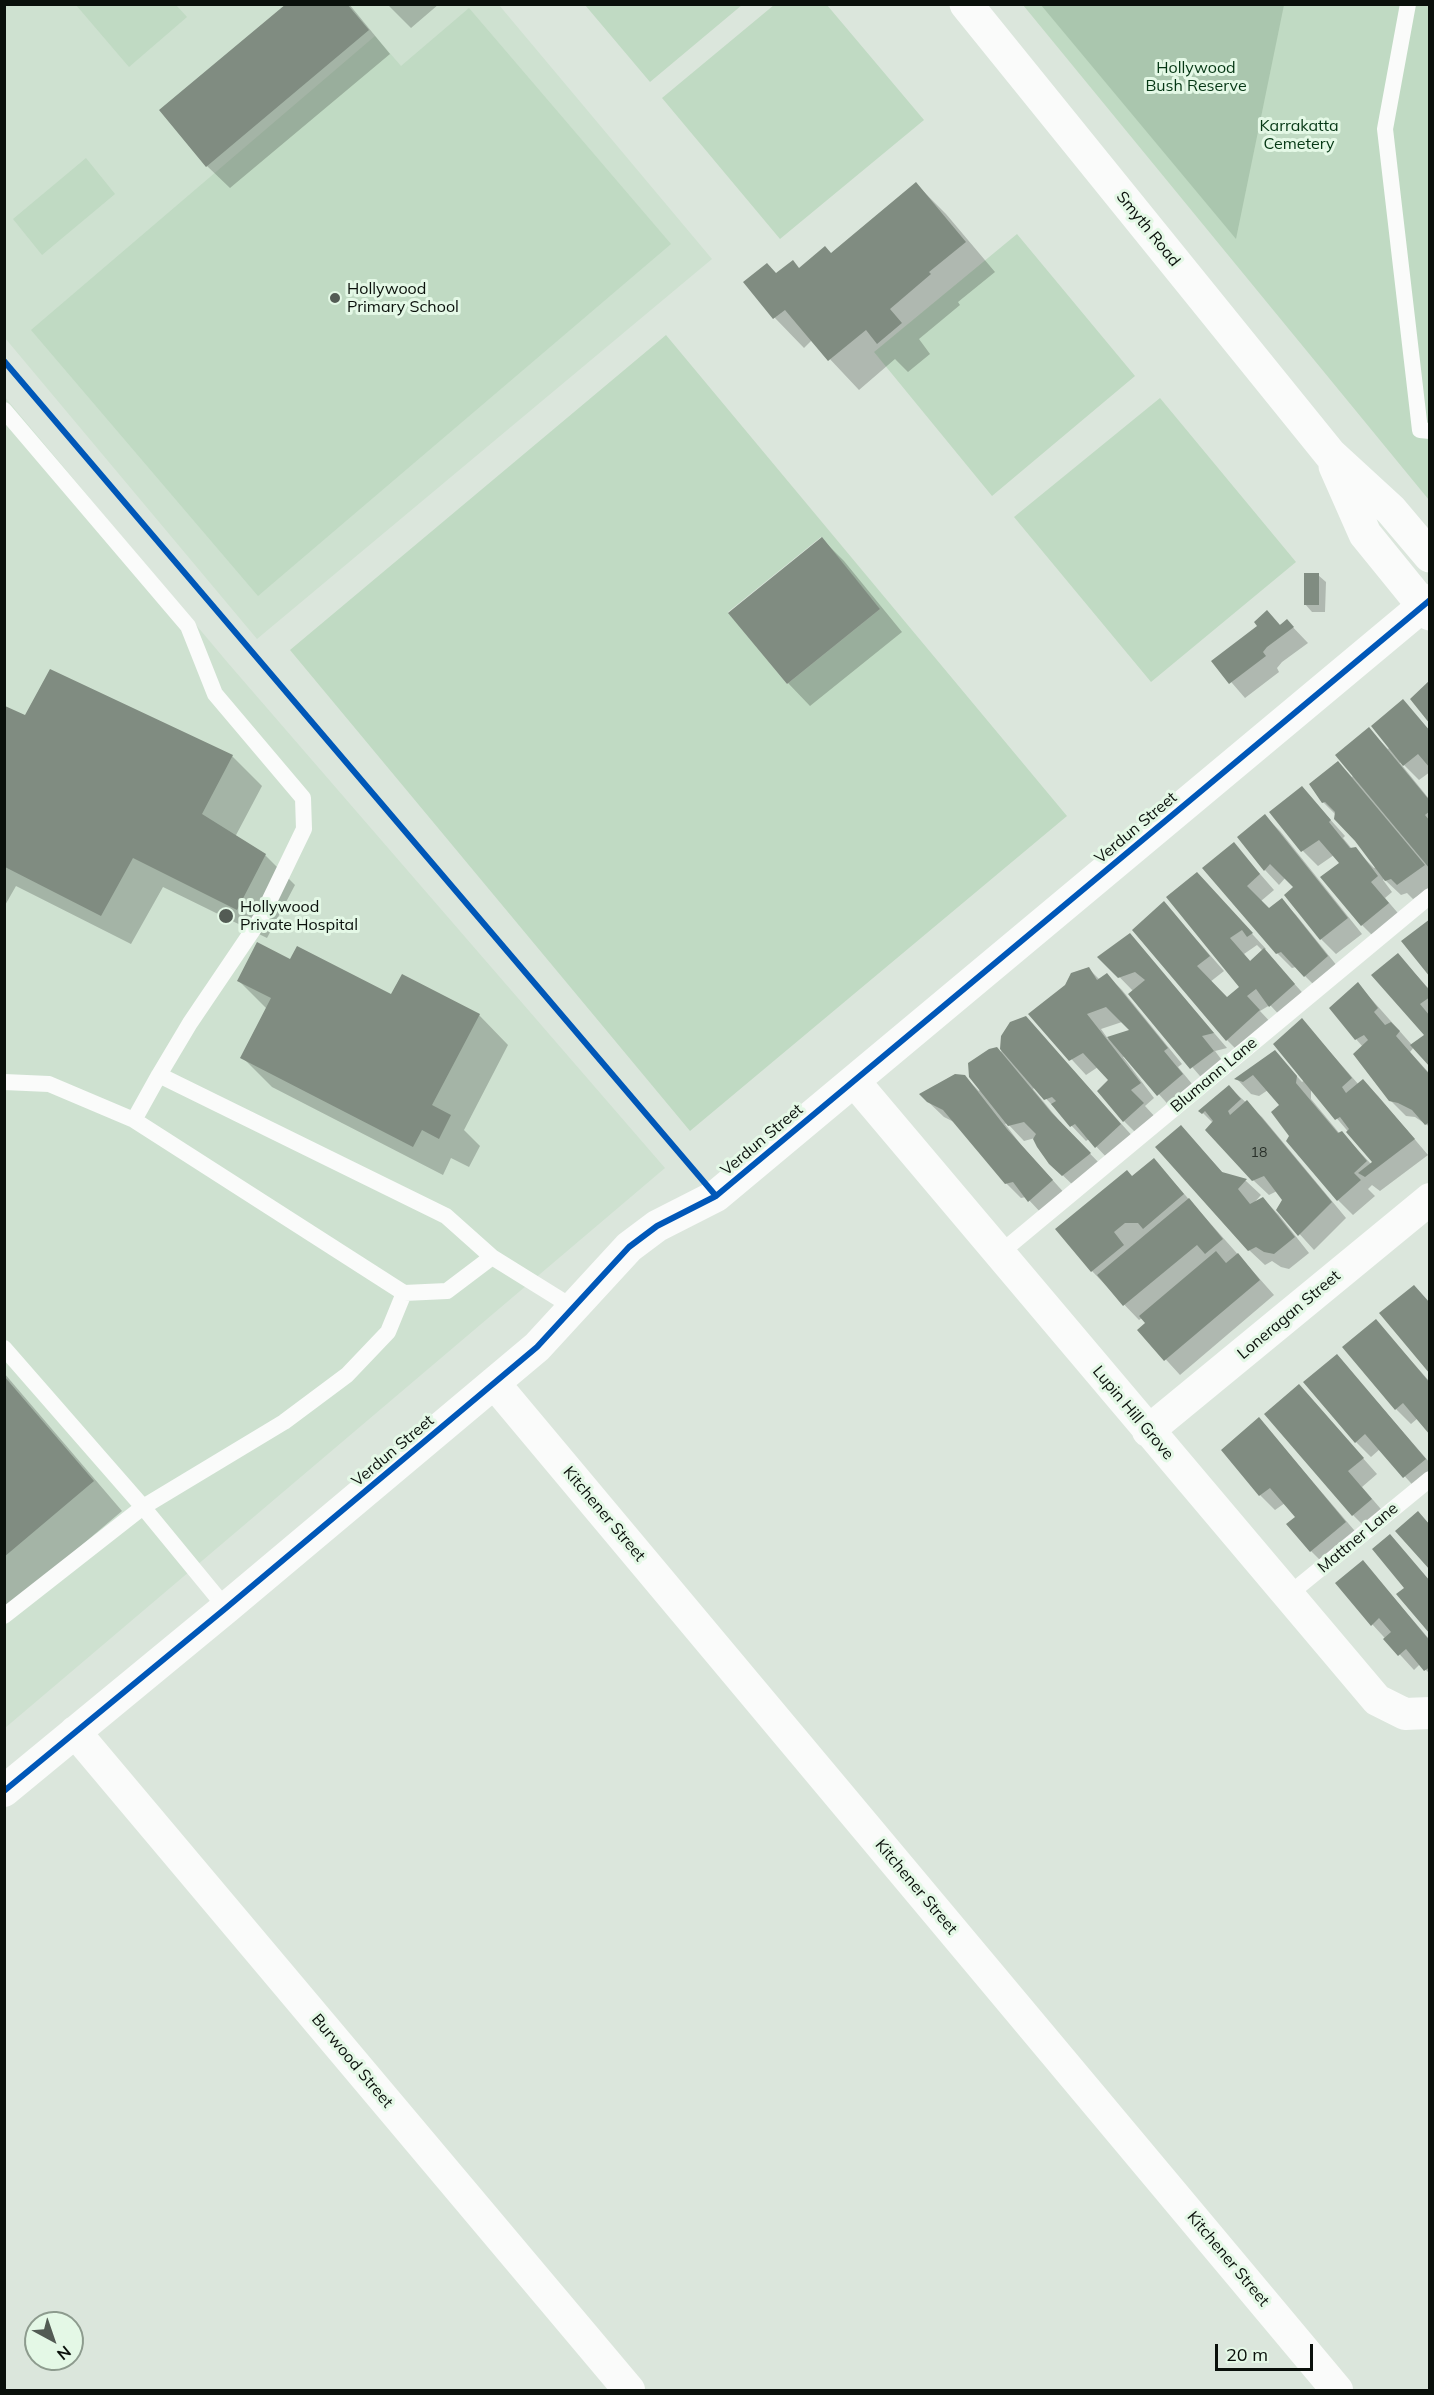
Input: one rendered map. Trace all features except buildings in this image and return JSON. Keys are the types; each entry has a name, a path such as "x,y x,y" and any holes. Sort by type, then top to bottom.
{"main road":[{"name":"Smyth Road","path":"966,4 1330,454 1391,510 1430,556"},
{"name":"Smyth Road","path":"1330,454 1365,534 1427,606"}],"street":[{"name":"Verdun Street","path":"4,1791 537,1347 605,1271 629,1248 657,1226 716,1196 1427,606"},
{"name":"Lupin Hill Grove","path":"854,1081 1377,1700 1405,1714 1430,1713"},
{"name":"Loneragan Street","path":"1148,1431 1430,1199"},
{"name":"Kitchener Street","path":"494,1383 1337,2391"},
{"name":"Burwood Street","path":"75,1732 629,2391"}],"lane":[{"path":"1408,4 1385,129 1420,430 1430,431"},
{"path":"4,410 188,626 214,694 303,798 304,829 261,918 190,1023 134,1120"},
{"name":"Blumann Lane","path":"999,1254 1430,896"},
{"path":"159,1075 446,1216 492,1257 574,1308"},
{"path":"4,1082 49,1084 134,1120 404,1293 447,1291 492,1257"},
{"path":"4,1616 144,1507 284,1422 347,1375 387,1332 404,1293"},
{"path":"4,1348 144,1507 226,1608"},
{"name":"Mattner Lane","path":"1287,1596 1430,1479"}],"shaded area":[{"name":"Hollywood Primary School","path":"4,5 499,5 712,259 257,639 5,338"},
{"name":"Hollywood Private Hospital","path":"4,396 228,663 665,1168 5,1728"}],"green space":[{"path":"76,5 176,5 187,17 129,67"},
{"path":"585,5 742,5 650,82"},
{"path":"774,5 827,5 924,120 780,239 662,98"},
{"name":"Karrakatta Cemetery","path":"1023,5 1429,5 1429,500"},
{"name":"Hollywood Bush Reserve","path":"1041,5 1284,5 1236,239"},
{"name":"Hollywood Primary School","path":"469,8 671,244 258,596 31,330 375,36 401,66"},
{"path":"86,158 115,194 42,255 13,219"},
{"path":"1017,234 1135,376 992,496 874,352"},
{"path":"666,335 1067,816 690,1131 290,650","holes":["821,537 880,609 787,684 728,612"]},
{"path":"1160,398 1296,562 1151,682 1014,517"}],"cycle path":[{"path":"4,361 716,1196"},
{"path":"4,1791 537,1347 629,1247 657,1226 716,1196 1430,600"}],"place":[{"name":"Hollywood Primary School","path":"335,298"},
{"name":"Hollywood Private Hospital","path":"226,916"}]}
